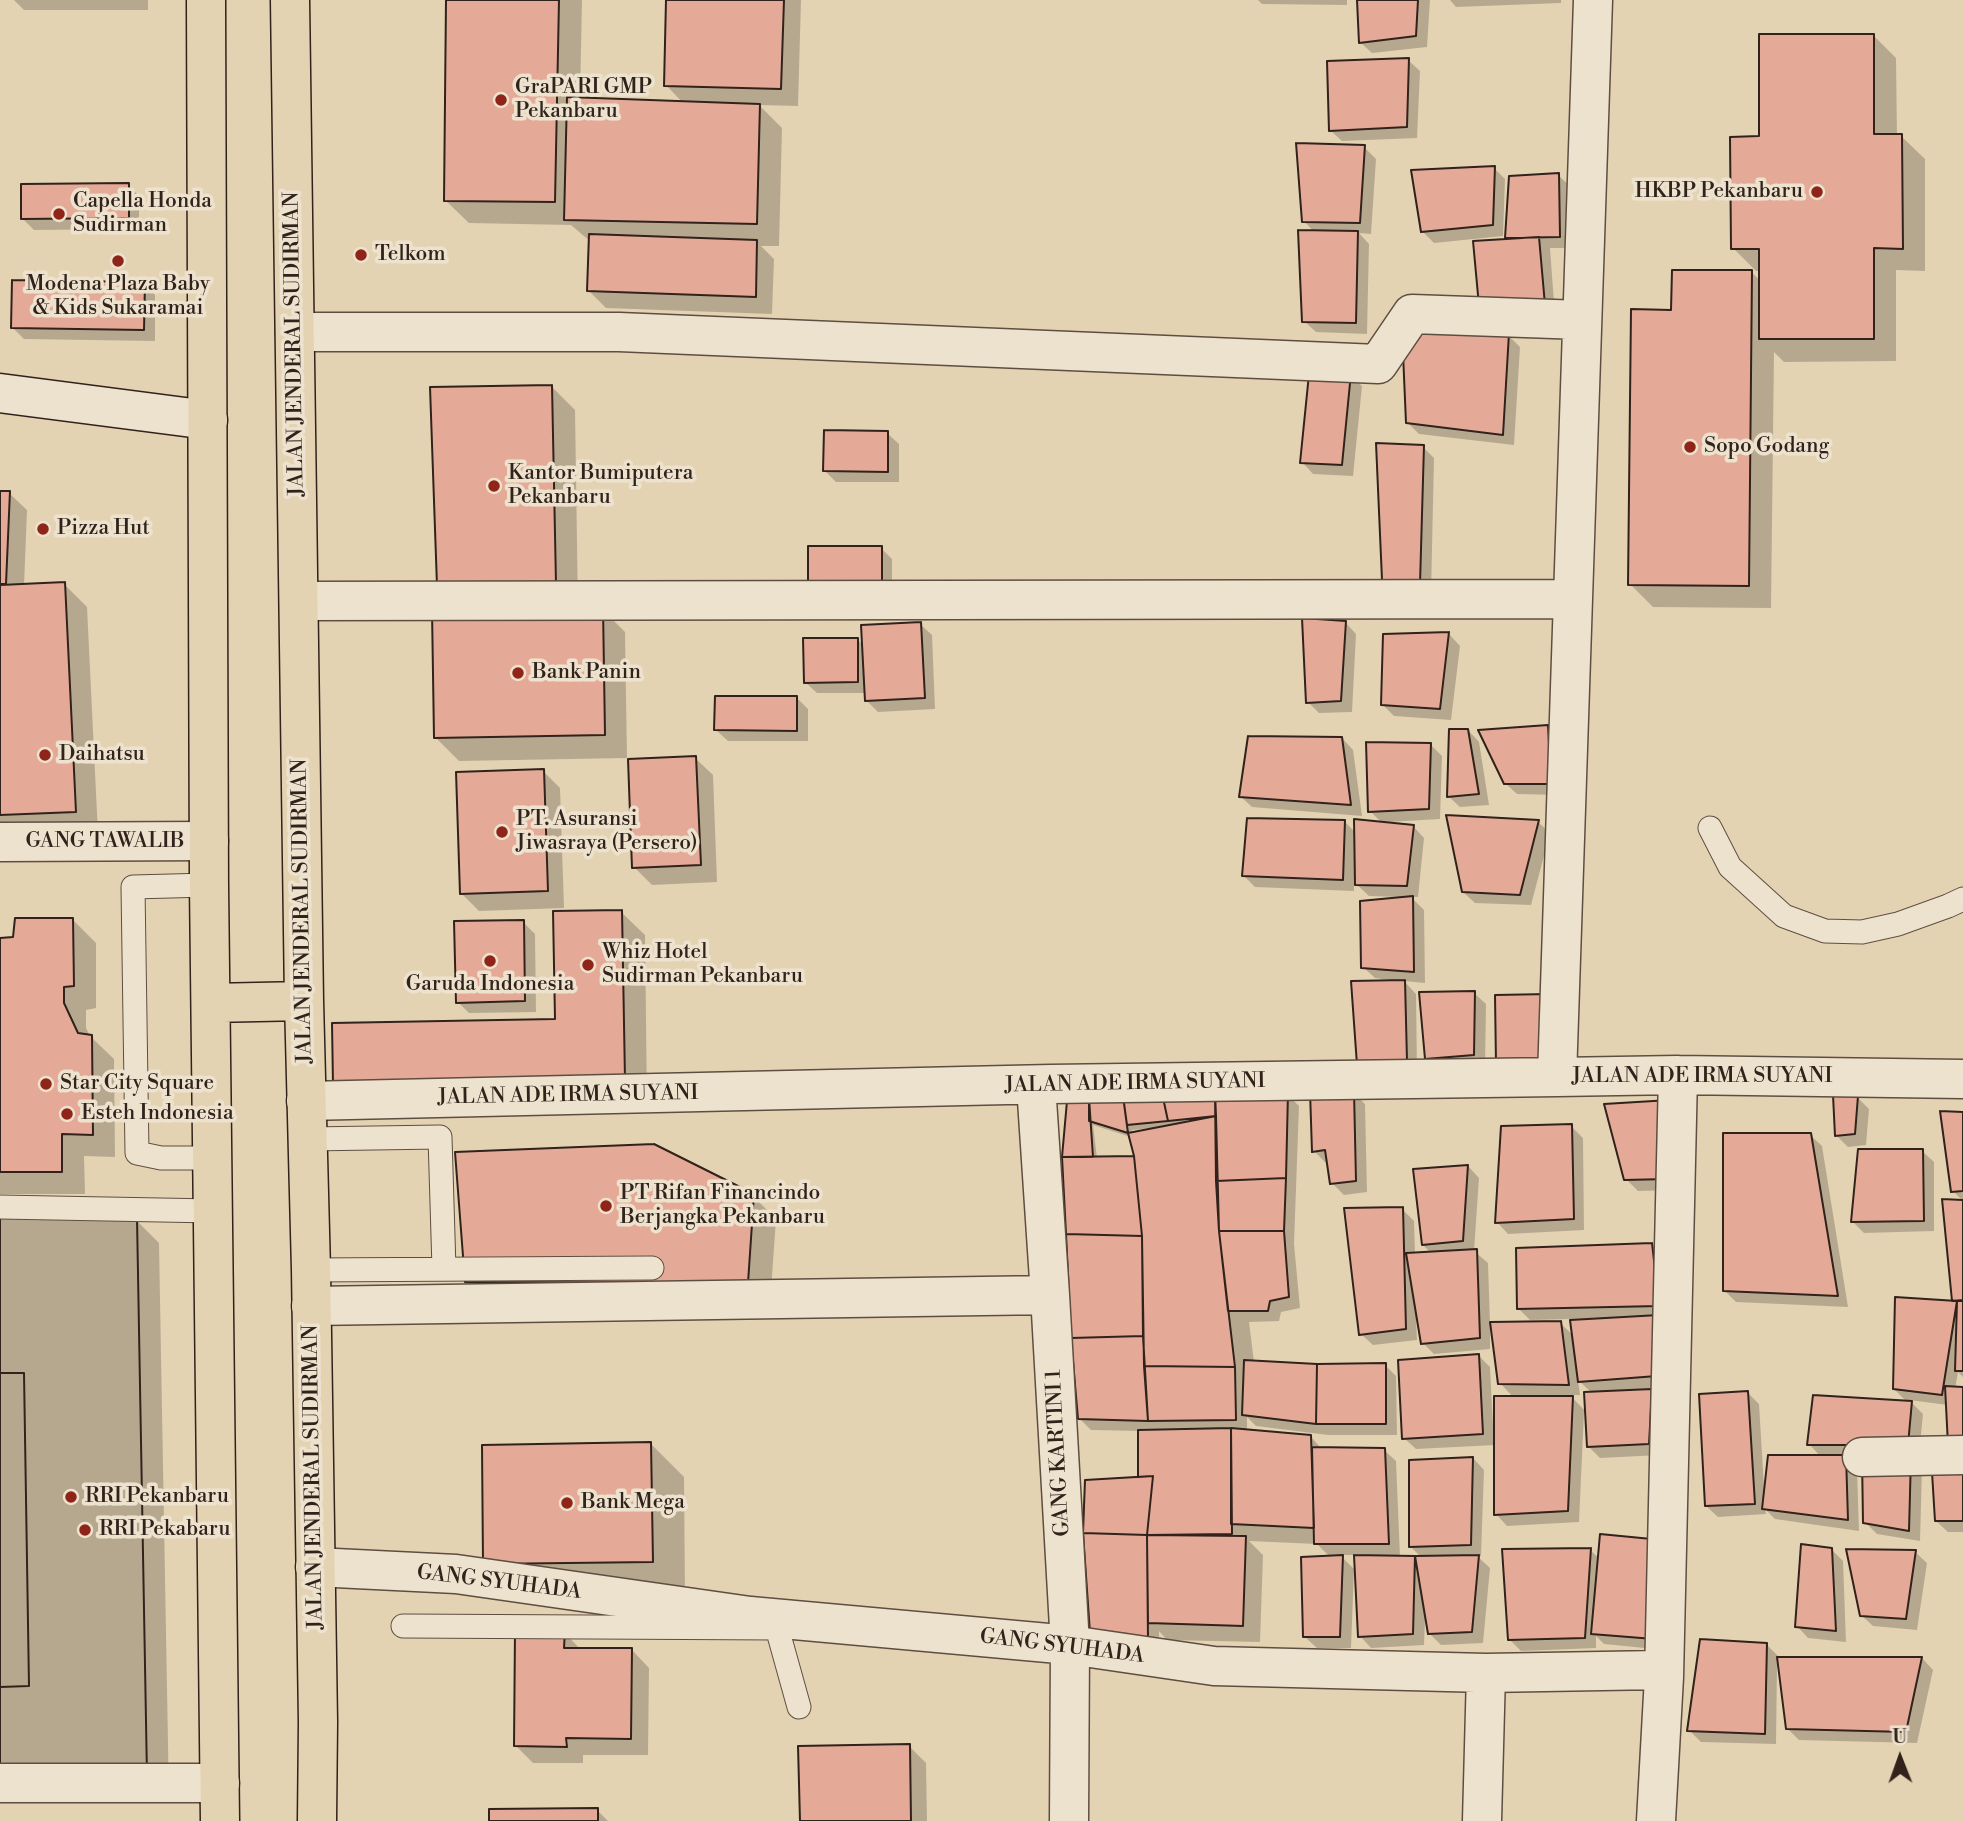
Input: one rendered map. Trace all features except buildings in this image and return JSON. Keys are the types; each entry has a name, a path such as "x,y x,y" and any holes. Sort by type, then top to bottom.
{"main road":[{"path":"206,0 209,886 220,1821"},
{"name":"JALAN JENDERAL SUDIRMAN","path":"290,0 317,1821"},
{"path":"211,1003 304,1001"}],"street":[{"path":"1557,1077 1594,0"},
{"path":"295,332 619,332 1378,365 1412,314 1582,320"},
{"path":"0,393 208,420"},
{"path":"299,601 1573,599"},
{"name":"GANG TAWALIB","path":"0,842 209,841"},
{"path":"1656,1821 1664,1677 1678,1075"},
{"name":"JALAN ADE IRMA SUYANI","path":"306,1101 1036,1085 1678,1075 1963,1079"},
{"name":"GANG KARTINI 1","path":"1036,1085 1070,1645 1069,1821"},
{"path":"311,1288 1050,1295"},
{"path":"1862,1457 1963,1455"},
{"name":"GANG SYUHADA","path":"315,1567 456,1574 750,1616 1070,1645 1214,1666 1486,1672 1650,1668 1659,1670 1664,1677"},
{"path":"1482,1821 1486,1672"},
{"path":"0,1783 220,1783"}],"lane":[{"path":"1710,828 1730,867 1784,916 1825,931 1862,932 1898,924 1963,899"},
{"path":"209,886 133,887 137,1153 161,1158 213,1158"},
{"path":"307,1139 440,1137 444,1269"},
{"path":"0,1207 214,1211"},
{"path":"311,1288 444,1269 652,1268"},
{"path":"403,1626 777,1628 799,1707"}],"place":[{"name":"GraPARI GMP Pekanbaru","path":"501,100"},
{"name":"HKBP Pekanbaru","path":"1817,192"},
{"name":"Capella Honda Sudirman","path":"59,214"},
{"name":"Telkom","path":"361,255"},
{"name":"Modena Plaza Baby & Kids Sukaramai","path":"118,261"},
{"name":"Sopo Godang","path":"1690,447"},
{"name":"Kantor Bumiputera Pekanbaru","path":"494,486"},
{"name":"Pizza Hut","path":"43,529"},
{"name":"Bank Panin","path":"518,673"},
{"name":"Daihatsu","path":"45,755"},
{"name":"PT. Asuransi Jiwasraya (Persero)","path":"502,832"},
{"name":"Garuda Indonesia","path":"490,961"},
{"name":"Whiz Hotel Sudirman Pekanbaru","path":"588,965"},
{"name":"Star City Square","path":"46,1084"},
{"name":"Esteh Indonesia","path":"67,1114"},
{"name":"PT Rifan Financindo Berjangka Pekanbaru","path":"606,1206"},
{"name":"RRI Pekanbaru","path":"71,1497"},
{"name":"Bank Mega","path":"567,1503"},
{"name":"RRI Pekabaru","path":"85,1530"}]}
